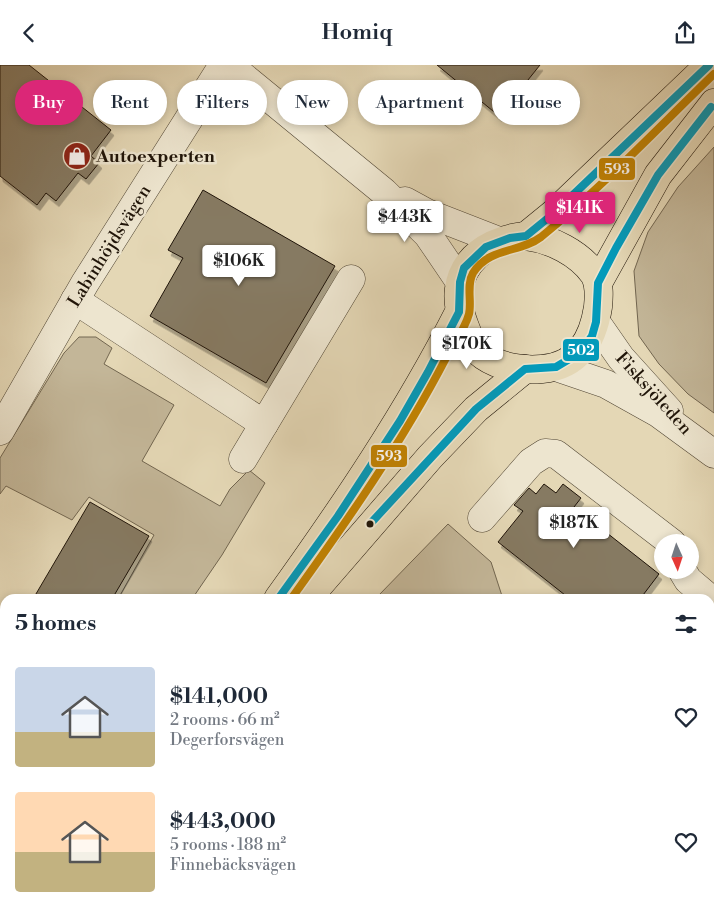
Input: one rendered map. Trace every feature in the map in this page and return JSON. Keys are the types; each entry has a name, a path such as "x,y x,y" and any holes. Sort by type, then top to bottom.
{"main road":[{"path":"526,236 560,207 709,65"},
{"path":"598,283 658,175 714,103"},
{"path":"526,236 551,241 561,247 585,264 598,283 599,297 592,336 576,355 556,367 525,369 500,364 483,355 470,342 459,312 460,282 464,268 486,247 499,241 526,236"},
{"path":"282,594 338,516 400,421 459,312"},
{"path":"311,594 456,429 476,409 525,369"}],"street":[{"name":"Labinhöjdsvägen","path":"0,431 75,300 223,65"},
{"path":"229,65 373,183 428,235 460,282"},
{"path":"373,183 427,213 499,241"},
{"path":"243,459 351,279"},
{"path":"75,300 264,424"},
{"name":"Fisksjöleden","path":"596,322 621,359 705,447"},
{"name":"Fisksjöleden","path":"556,367 606,384 658,413 705,447"},
{"path":"482,518 531,462 545,453 556,454 660,534"},
{"path":"687,579 705,594"}],"shaded area":[{"path":"714,147 714,413 688,394 659,364 639,336 634,271 648,232 678,187"},
{"path":"79,337 96,337 112,348 104,364 174,405 142,461 220,506 230,489 249,470 265,483 222,555 195,594 121,594 154,535 89,497 72,520 6,486 0,494 0,458 64,353"},
{"path":"448,524 491,562 501,594 380,594"}],"building":[{"path":"0,65 29,65 48,80 15,80 15,125 83,125 83,108 93,116 93,125 105,125 111,130 91,156 99,163 86,179 78,173 56,201 46,193 37,205 0,176"},
{"path":"437,65 540,65 528,80 492,80 492,110 482,102 482,80 455,80"},
{"path":"203,190 335,266 266,383 150,316 183,258 168,250"},
{"path":"544,484 556,493 563,484 581,498 574,507 654,570 655,579 644,594 564,594 498,542 523,511 514,505 529,488 536,494"},
{"path":"90,502 149,536 115,594 36,594"}],"transit line":[{"name":"502","path":"282,594 338,516 400,421 428,372 459,312 460,282 464,268 486,247 510,238 526,236 553,214 709,65"},
{"name":"593","path":"295,594 373,481 411,421 462,331 470,309 469,288 473,273 487,259 496,254 524,246 541,237 608,178 714,74"},
{"name":"502","path":"370,524 476,409 525,369 556,367 576,355 584,347 592,336 596,322 598,283 616,248 658,175 711,107"}],"place":[{"name":"Autoexperten","path":"77,156"}]}
